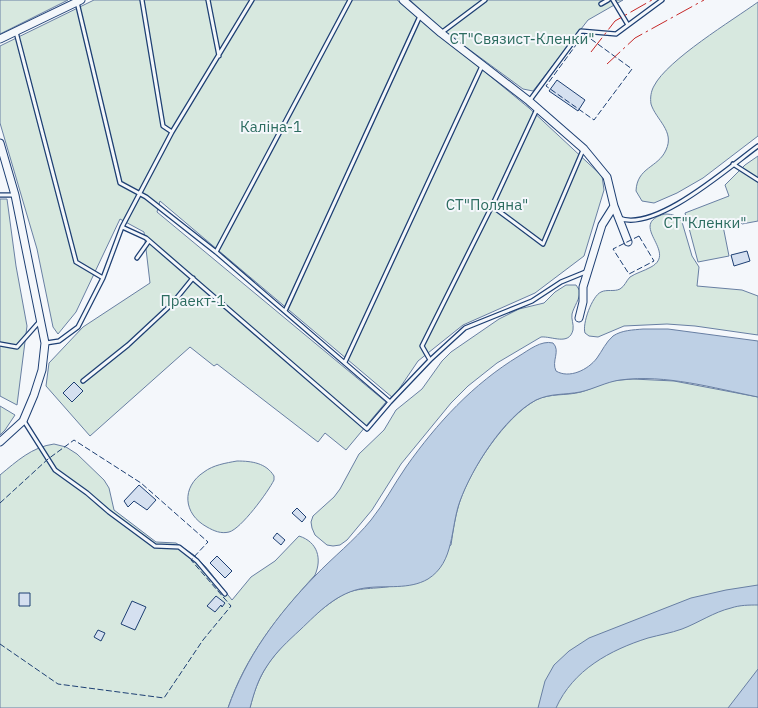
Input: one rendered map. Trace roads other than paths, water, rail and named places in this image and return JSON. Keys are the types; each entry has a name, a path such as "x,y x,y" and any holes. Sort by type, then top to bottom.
{"street":[{"path":"403,0 442,33 530,101 584,149 607,178 614,206 628,242"},
{"path":"0,39 79,1"},
{"path":"0,143 15,195 45,343 42,370 23,421 0,442"},
{"path":"579,318 583,302 583,287 602,225 614,206"}],"lane":[{"path":"142,0 163,126 172,132"},
{"path":"208,0 219,56"},
{"path":"45,343 59,341 78,326 103,278 122,227 172,132 252,0"},
{"path":"216,252 350,0"},
{"path":"442,33 485,0"},
{"path":"601,4 608,0"},
{"path":"614,0 628,25"},
{"path":"530,101 581,31 616,34 662,0"},
{"path":"79,1 120,183 146,197 216,252 390,402"},
{"path":"285,311 421,15"},
{"path":"16,31 76,262 103,278"},
{"path":"345,362 483,64"},
{"path":"430,360 422,346 538,109"},
{"path":"618,218 626,222 632,222 646,219 673,208 758,146"},
{"path":"492,206 543,244 584,149"},
{"path":"733,164 758,180"},
{"path":"0,195 15,195"},
{"path":"122,227 149,241 367,429 430,360 465,328 532,301 561,282 588,270"},
{"path":"138,258 149,241"},
{"path":"82,381 128,345 171,305 193,278"},
{"path":"0,344 17,347 40,320"},
{"path":"23,421 54,470 155,546 179,547 197,561 225,594"}],"water":[{"path":"643,329 668,329 758,341 758,397 672,380 637,379 615,381 580,392 553,395 536,400 512,418 490,444 472,474 460,501 447,554 437,572 428,579 413,585 365,588 337,598 314,616 274,656 259,681 250,708 228,708 235,689 253,654 276,621 301,591 371,520 430,435 471,392 502,367 540,344 553,343 556,349 556,371 572,374 589,366 597,358 608,341 616,334"},
{"path":"758,585 758,605 734,607 682,629 648,638 607,655 594,663 572,683 556,708 538,708 545,681 554,665 569,651 589,638 691,598"},
{"path":"758,669 758,708 728,708"}],"park label":[{"name":"СТ\"Связист-Кленки\"","path":"522,39"},
{"name":"Каліна-1","path":"271,127"},
{"name":"СТ\"Поляна\"","path":"487,205"},
{"name":"СТ\"Кленки\"","path":"705,223"},
{"name":"Праект-1","path":"193,301"}]}
